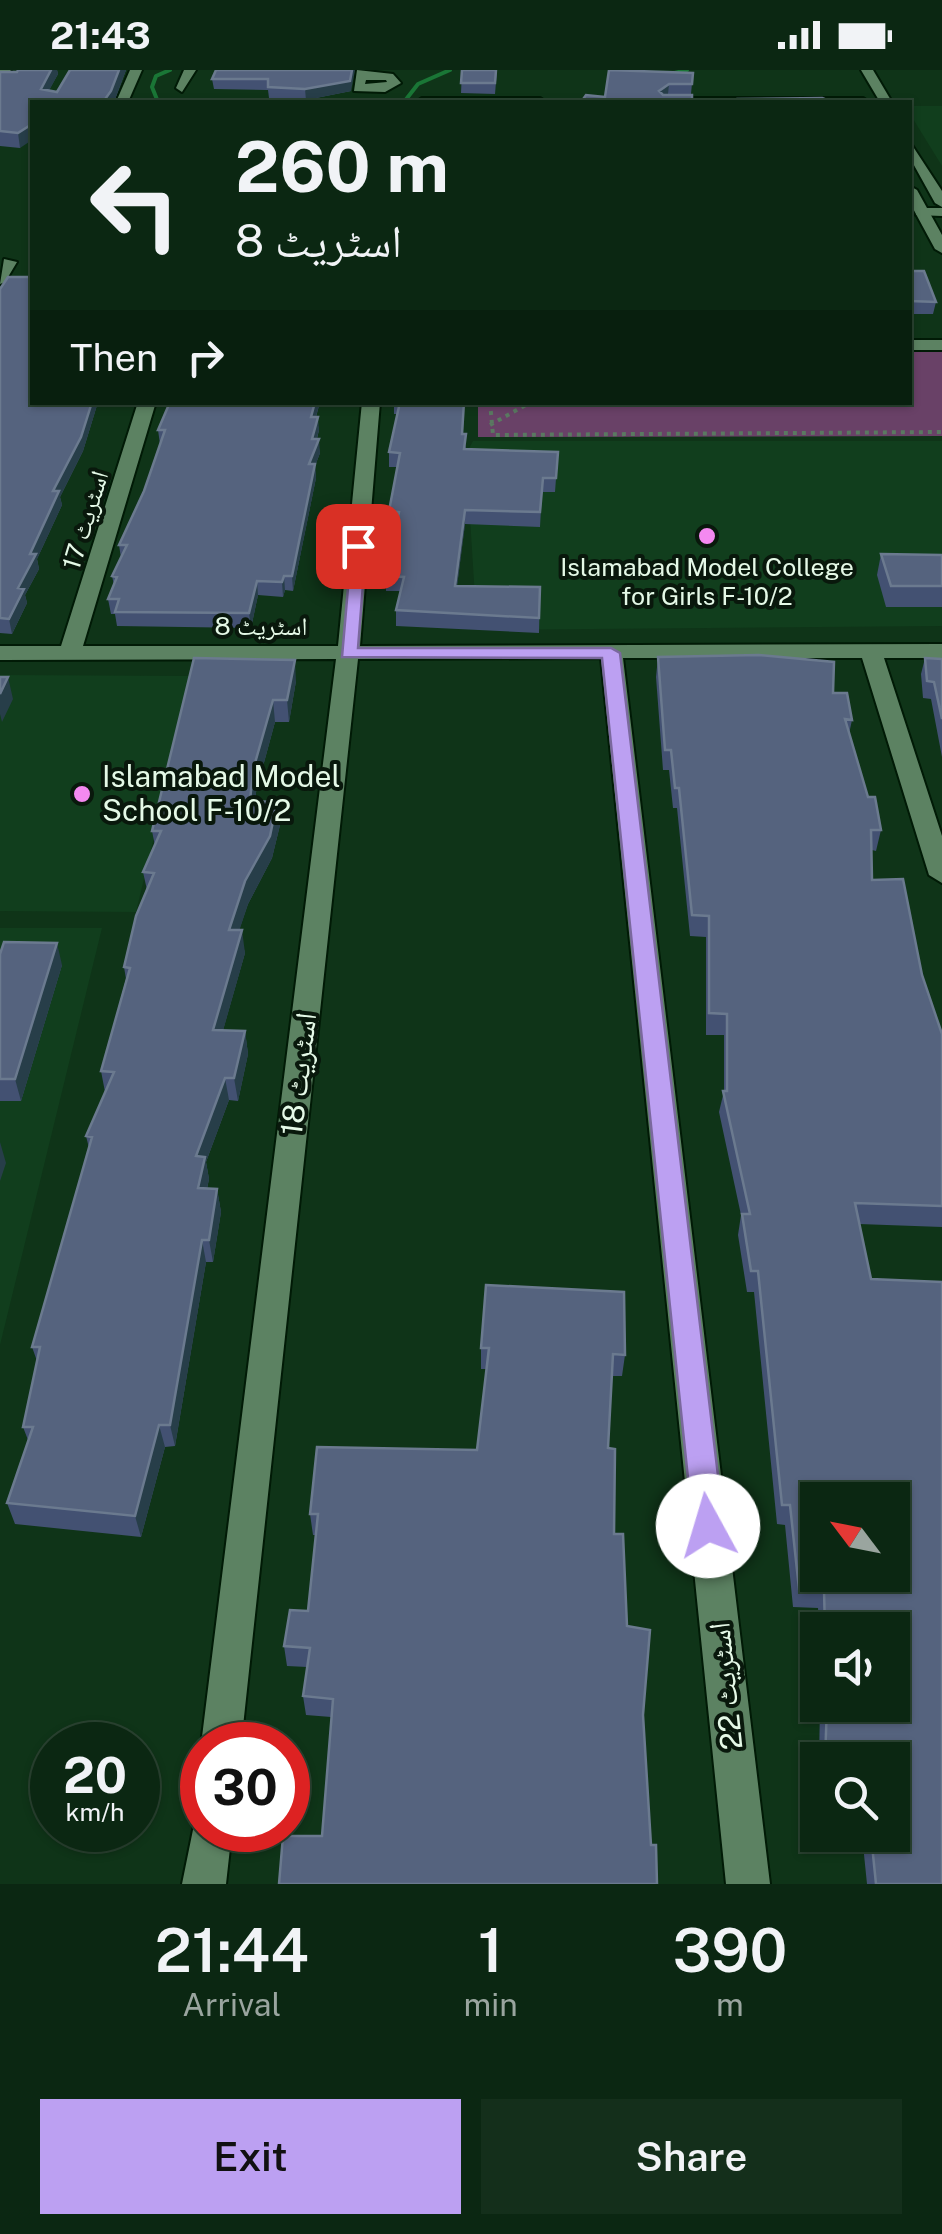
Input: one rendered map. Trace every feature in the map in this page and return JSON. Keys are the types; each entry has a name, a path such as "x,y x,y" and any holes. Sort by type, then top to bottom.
{"street":[{"path":"0,78 6,70"},
{"path":"123,100 136,70"},
{"path":"182,88 190,70"},
{"path":"868,70 885,100"},
{"path":"855,86 863,100"},
{"path":"912,150 942,203"},
{"path":"912,194 942,249"},
{"path":"921,212 942,212"},
{"path":"0,278 9,262"},
{"path":"912,345 942,346"},
{"name":"اسٹریٹ 17","path":"70,653 146,405"},
{"name":"اسٹریٹ 18","path":"223,1722 348,653 370,405"},
{"name":"اسٹریٹ 8","path":"0,653 942,651"},
{"path":"870,652 942,876"},
{"name":"اسٹریٹ 22","path":"611,653 748,1884"},
{"path":"204,1884 208,1852"}],"path":[{"path":"490,405 493,435 942,432"},
{"path":"490,425 526,405"}],"shaded area":[{"path":"912,106 942,106 942,166 912,117"},
{"path":"912,350 942,350 942,436 478,437 478,405 912,405"},
{"name":"Islamabad Model College for Girls F-10/2","path":"473,441 942,441 942,626 477,630 466,454"},
{"name":"Islamabad Model School F-10/2","path":"0,675 193,676 136,912 0,911"},
{"path":"0,928 102,928 0,1345"}],"building":[{"path":"51,70 41,89 57,92 70,70 119,70 104,100 30,100 30,125 18,133 0,131 0,72"},
{"path":"216,70 352,70 350,81 305,89 268,87 268,79 212,79"},
{"path":"462,70 496,70 495,83 461,83"},
{"path":"609,70 693,73 692,84 669,84 659,91 663,95 692,95 692,100 582,100 586,95 605,97"},
{"path":"822,98 827,100 738,100"},
{"path":"912,271 924,271 936,302 912,301"},
{"path":"8,277 30,277 30,405 91,405 81,437 53,491 59,491 30,554 36,554 18,588 24,589 9,619 0,618 0,289"},
{"path":"169,405 314,405 311,417 318,417 312,439 319,439 309,464 315,464 292,576 284,576 282,582 257,581 249,613 115,612 119,599 108,599 117,577 112,576 127,545 119,545 144,491 165,430 158,430"},
{"path":"399,405 464,405 464,449 558,452 556,478 543,478 540,512 465,510 455,586 540,587 539,618 396,610 404,577 386,576 399,512 389,511 400,453 389,452"},
{"path":"881,554 942,555 942,586 891,586"},
{"path":"759,655 834,662 833,693 847,693 852,720 845,719 868,797 875,797 881,830 871,830 872,880 903,879 922,975 942,1034 942,1206 855,1203 871,1279 942,1282 942,1884 876,1884 873,1852 910,1852 910,1742 826,1742 826,1722 910,1722 910,1612 825,1612 824,1592 910,1592 910,1482 800,1482 799,1589 790,1505 782,1505 758,1271 751,1271 742,1214 750,1214 723,1091 727,1091 727,1014 709,1013 709,916 692,915 679,788 675,788 671,750 665,750 658,657"},
{"path":"194,658 295,660 287,700 273,700 253,770 250,801 277,802 270,836 245,881 229,930 242,930 213,1030 245,1031 234,1078 225,1078 196,1156 205,1157 198,1188 217,1189 209,1240 202,1240 170,1425 159,1425 135,1516 7,1503 33,1427 23,1427 40,1347 32,1347 92,1137 86,1136 114,1072 101,1071 130,968 124,967 136,916 154,873 143,872 161,831 152,831"},
{"path":"925,658 942,659 942,719 934,682 927,681"},
{"path":"0,677 8,677 0,694"},
{"path":"4,942 57,943 15,1079 0,1079 0,954"},
{"path":"486,1285 624,1292 625,1355 613,1354 608,1448 615,1449 614,1534 623,1534 627,1626 650,1630 643,1715 657,1884 279,1884 282,1852 310,1852 310,1836 322,1836 333,1699 303,1696 310,1648 284,1646 290,1610 308,1611 318,1514 310,1514 317,1447 477,1450 489,1348 481,1348"}],"waterway":[{"path":"157,100 152,87 156,76 170,70"},
{"path":"406,100 418,84 450,70"},
{"path":"666,75 687,70"}],"place":[{"name":"Islamabad Model College for Girls F-10/2","path":"707,536"},
{"name":"Islamabad Model School F-10/2","path":"82,794"}],"route":[{"path":"358,546 348,653 611,653 708,1526"}]}
